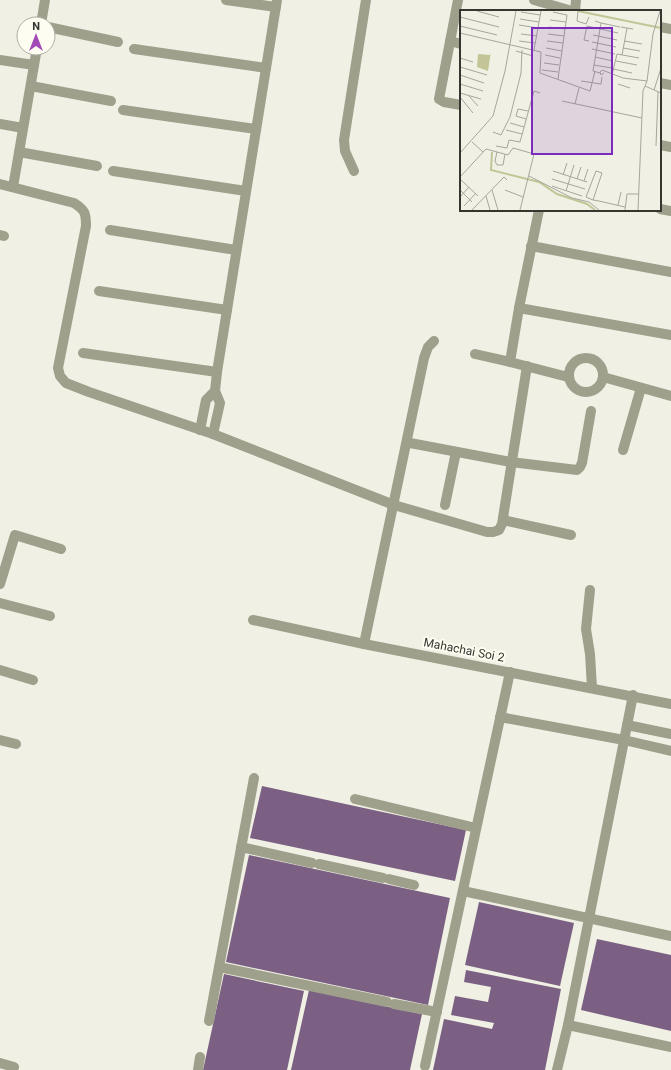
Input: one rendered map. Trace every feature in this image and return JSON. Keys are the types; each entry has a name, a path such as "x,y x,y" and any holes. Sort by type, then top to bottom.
{"street":[{"path":"42,16 43,0"},
{"path":"200,430 206,400 214,391 276,3 226,0"},
{"path":"354,171 345,151 344,140 366,0"},
{"path":"458,0 439,98 444,102 460,105"},
{"path":"534,0 569,10"},
{"path":"573,10 576,0"},
{"path":"661,27 671,29"},
{"path":"56,29 118,42"},
{"path":"450,41 460,44"},
{"path":"134,49 266,68"},
{"path":"13,187 36,56"},
{"path":"0,60 34,65"},
{"path":"661,83 671,85"},
{"path":"31,86 110,101"},
{"path":"123,110 256,129"},
{"path":"0,124 24,128"},
{"path":"661,145 671,147"},
{"path":"19,152 97,166"},
{"path":"113,171 246,191"},
{"path":"0,184 74,203 82,209 86,216 59,359 58,368 60,376 66,383 213,434 394,505 486,532 499,530 503,520 527,366"},
{"path":"661,209 671,211"},
{"path":"510,362 538,211"},
{"path":"110,230 236,250"},
{"path":"531,246 671,272"},
{"path":"100,291 227,310"},
{"path":"519,308 671,335"},
{"path":"364,644 424,358 428,347 434,341"},
{"path":"83,353 217,372"},
{"path":"475,354 568,377"},
{"path":"582,358 589,358 600,364 603,370 603,377 599,387 589,393 583,393 573,388 568,377 572,365 582,358"},
{"path":"603,377 671,396"},
{"path":"623,450 641,388"},
{"path":"213,434 220,403 214,391"},
{"path":"410,443 511,462 577,470 580,468 591,411"},
{"path":"445,505 456,452"},
{"path":"503,520 571,535"},
{"path":"0,584 15,535 61,548"},
{"path":"590,590 586,629 590,654 592,688"},
{"path":"0,603 50,616"},
{"name":"Mahachai Soi 2","path":"253,620 364,644 634,695 671,704"},
{"path":"0,670 33,680"},
{"path":"425,1066 510,672"},
{"path":"557,1070 568,1025 634,695"},
{"path":"500,717 624,740 671,751"},
{"path":"627,725 671,734"},
{"path":"0,740 16,744"},
{"path":"209,1021 254,778"},
{"path":"355,799 476,828"},
{"path":"241,847 414,884"},
{"path":"462,891 671,936"},
{"path":"219,968 436,1012"},
{"path":"568,1025 671,1047"},
{"path":"198,1070 200,1057"},
{"path":"0,1063 14,1067 13,1070"}],"building":[{"path":"262,786 466,830 455,881 250,838"},
{"path":"249,855 450,898 428,1005 226,962"},
{"path":"479,902 574,923 560,986 465,965"},
{"path":"597,939 671,955 671,1031 581,1010"},
{"path":"466,970 561,989 545,1070 433,1070 444,1019 492,1029 494,1023 451,1015 455,996 488,1002 491,987 464,982"},
{"path":"224,974 304,991 287,1070 203,1070"},
{"path":"309,990 422,1014 410,1070 291,1070"}]}
